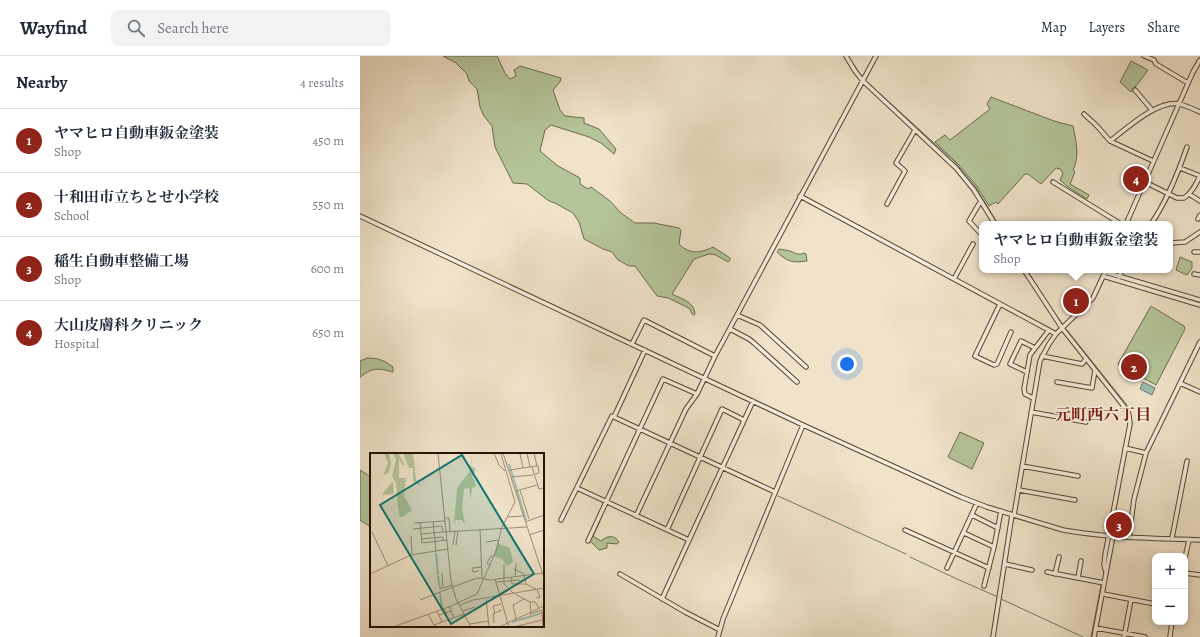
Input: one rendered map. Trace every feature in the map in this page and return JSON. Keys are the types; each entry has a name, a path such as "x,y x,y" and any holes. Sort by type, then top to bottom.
{"street":[{"path":"846,56 863,81 952,164 974,190 993,221"},
{"path":"636,516 686,409 697,394 715,356 876,56"},
{"path":"1144,56 1154,60 1156,64 1188,83"},
{"path":"1127,221 1188,83 1200,60"},
{"path":"1135,90 1152,110"},
{"path":"1110,141 1152,110 1169,104 1179,104 1200,112"},
{"path":"1084,114 1110,141 1153,161"},
{"path":"887,204 905,171 896,163 915,130"},
{"path":"1153,221 1180,168 1187,147"},
{"path":"1145,182 1181,199 1189,194 1199,182 1200,176 1180,168"},
{"path":"1053,182 1116,221"},
{"path":"1189,194 1200,202"},
{"path":"800,196 1056,334"},
{"path":"979,232 969,221 978,204 981,202"},
{"path":"360,216 802,425 977,503 1001,512 1063,530 1085,534 1200,540"},
{"path":"1173,243 1185,242 1200,232"},
{"path":"954,279 973,244"},
{"path":"1194,252 1200,252"},
{"path":"1026,273 1062,328 1128,412 1130,424 1104,555 1106,572"},
{"path":"993,637 1013,515 1019,490 1038,368 1042,356 1056,334 1093,298 1104,273"},
{"path":"1104,273 1200,300"},
{"path":"1104,273 1200,305"},
{"path":"1119,277 1121,273"},
{"path":"1194,274 1200,275"},
{"path":"1000,304 975,356 994,365 997,364 1011,332"},
{"path":"738,315 760,325 806,367"},
{"path":"632,344 644,320 715,356"},
{"path":"730,329 749,339 797,382"},
{"path":"1033,398 1025,394 1024,389 1030,355 1049,330"},
{"path":"1027,372 1010,364 1021,341 1035,348"},
{"path":"1129,537 1134,499 1146,453 1200,342"},
{"path":"561,520 612,416 614,417 645,350"},
{"path":"1042,356 1082,364 1086,359"},
{"path":"1057,382 1092,388 1095,370"},
{"path":"588,541 663,379 697,394"},
{"path":"1180,383 1200,392"},
{"path":"662,599 753,401"},
{"path":"667,530 722,409 744,420"},
{"path":"1031,412 1086,422"},
{"path":"614,417 775,492"},
{"path":"718,637 723,619 802,425"},
{"path":"1125,448 1146,453"},
{"path":"1172,538 1187,461"},
{"path":"1022,466 1078,476"},
{"path":"577,488 689,540"},
{"path":"1019,490 1076,500"},
{"path":"947,568 977,503"},
{"path":"984,586 1001,512"},
{"path":"972,515 998,528"},
{"path":"905,530 989,568"},
{"path":"964,533 994,547"},
{"path":"1094,637 1113,536"},
{"path":"1186,553 1189,540"},
{"path":"1055,574 1059,557"},
{"path":"1078,578 1081,561"},
{"path":"1005,564 1032,570"},
{"path":"1047,572 1104,583"},
{"path":"1188,573 1200,575"},
{"path":"620,574 662,599 720,630"},
{"path":"1103,594 1152,604"},
{"path":"1124,635 1131,600"},
{"path":"1170,637 1172,625"},
{"path":"1096,628 1124,635 1145,637"}],"shaded area":[{"path":"443,56 497,56 505,73 510,79 516,76 514,70 520,66 561,78 560,82 553,90 560,110 565,116 584,118 584,123 599,129 616,149 614,154 601,143 589,137 551,125 545,130 540,151 558,166 580,178 580,184 588,189 591,187 635,223 654,223 679,228 681,230 679,244 683,248 699,252 713,247 730,258 728,262 716,255 709,254 694,259 672,294 690,303 695,314 693,315 689,308 668,298 657,296 635,266 629,266 618,260 612,252 584,239 579,222 573,213 549,201 527,184 513,183 495,147 492,126 484,116 480,107 477,89 469,81 467,74 456,63"},
{"path":"1131,61 1148,70 1131,92 1120,82"},
{"path":"991,97 1054,121 1073,126 1077,154 1073,170 1075,172 1070,184 1089,195 1087,199 1060,180 1063,173 1060,169 1056,168 1041,184 1028,174 1025,174 998,204 996,202 989,206 976,185 959,165 935,142 945,135 950,140 990,109 987,104"},
{"path":"779,249 799,254 804,253 806,254 807,261 794,262 787,260 777,252"},
{"path":"1180,257 1192,262 1192,268 1187,275 1176,270"},
{"path":"1151,306 1184,326 1185,329 1156,385 1118,364"},
{"path":"367,358 378,359 387,363 393,367 393,372 376,369 369,371 360,377 360,361"},
{"path":"1143,382 1155,388 1152,395 1140,389"},
{"path":"960,432 984,443 972,469 948,457"},
{"path":"360,470 370,476 370,526 360,520"},
{"path":"598,521 600,521 593,536 601,541 608,537 613,537 619,542 617,544 607,543 607,548 599,550 590,541"}],"waterway":[{"path":"848,56 862,77"},
{"path":"866,81 955,162 975,186 996,221"},
{"path":"1029,273 1050,307"},
{"path":"1053,311 1062,323"},
{"path":"1066,329 1127,405"},
{"path":"1128,443 1132,423 1130,411"},
{"path":"1112,531 1126,454"},
{"path":"778,496 906,554"},
{"path":"1107,554 1110,543"},
{"path":"910,557 998,597"},
{"path":"1091,637 1101,585"},
{"path":"1001,599 1083,637"}],"place":[{"name":"大山皮膚科クリニック","path":"1136,179"},
{"name":"ヤマヒロ自動車鈑金塗装","path":"1076,301"},
{"name":"十和田市立ちとせ小学校","path":"1134,367"},
{"name":"稲生自動車整備工場","path":"1119,525"}],"district":[{"name":"元町西六丁目","path":"1103,414"}]}
